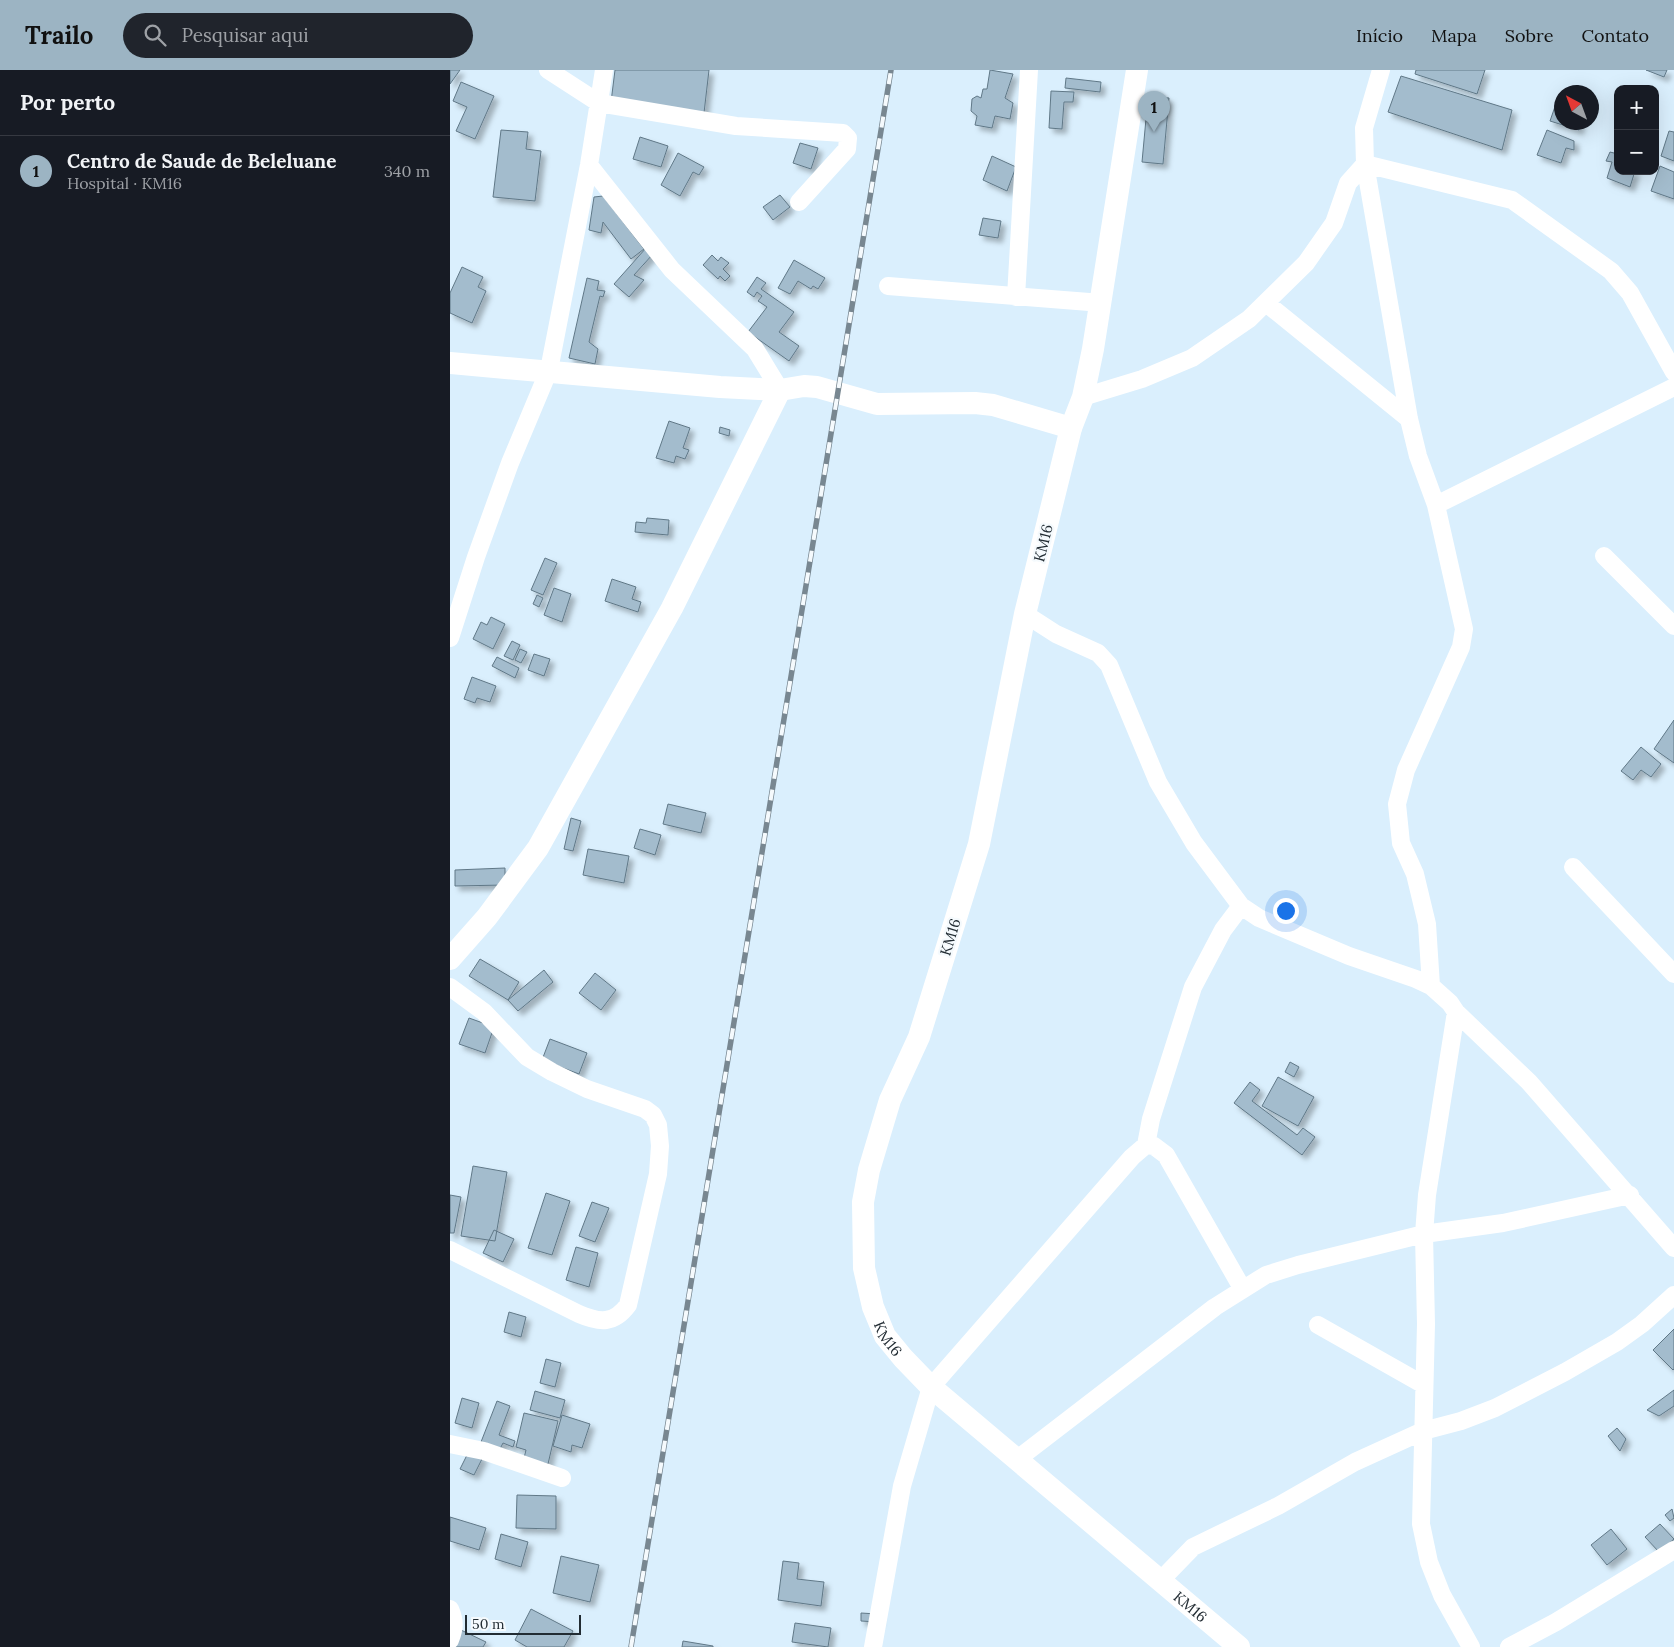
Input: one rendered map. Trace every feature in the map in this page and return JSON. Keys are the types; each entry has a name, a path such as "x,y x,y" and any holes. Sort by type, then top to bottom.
{"street":[{"path":"548,70 599,103 736,126 843,133 848,138 847,149 800,202"},
{"path":"450,638 470,574 507,472 549,370 589,165 604,70"},
{"path":"1016,297 1029,70"},
{"name":"KM16","path":"1137,70 1102,304 1083,397 1071,428 1025,614 979,844 919,1037 890,1100 870,1170 863,1202 864,1268 873,1307 885,1336 902,1358 931,1387 1016,1460 1239,1647"},
{"path":"1381,70 1364,128 1365,164 1409,419 1418,456 1436,506 1464,630 1461,647 1406,770 1397,804 1401,843 1415,874 1427,924 1431,986"},
{"path":"1083,397 1142,379 1192,358 1249,319 1306,263 1334,223 1348,183 1365,164"},
{"path":"1365,164 1512,200 1611,271 1630,293 1674,372"},
{"path":"589,165 672,270 755,349 780,390"},
{"path":"888,286 1102,304"},
{"path":"1266,303 1409,419"},
{"path":"450,363 549,370 720,387 780,390 804,386 817,387 877,404 975,403 993,405 1071,428"},
{"path":"1436,506 1674,387"},
{"path":"450,959 487,917 538,848 672,608 780,390"},
{"path":"1604,556 1674,626"},
{"path":"1025,614 1056,634 1098,653 1109,665 1158,782 1194,843 1241,906 1259,918 1431,986 1529,1082 1630,1195 1674,1248"},
{"path":"1573,866 1674,974"},
{"path":"873,1647 902,1486 931,1387 1132,1157 1146,1145 1151,1120 1193,987 1223,930 1241,906"},
{"path":"450,988 484,1012 527,1057 587,1089 645,1109 653,1115 658,1125 660,1146 658,1174 628,1305 622,1314 608,1322 593,1320 579,1314 450,1250"},
{"path":"1456,1012 1427,1195 1424,1234 1426,1324 1421,1524 1426,1548 1442,1595 1472,1647"},
{"path":"1146,1145 1154,1146 1166,1154 1242,1288"},
{"path":"1016,1460 1242,1288 1266,1275 1298,1265 1424,1234 1503,1223 1630,1195"},
{"path":"1160,1581 1194,1548 1278,1506 1355,1462 1422,1431 1461,1421 1495,1408 1565,1372 1617,1342 1642,1324 1674,1295"},
{"path":"1318,1325 1424,1385"},
{"path":"450,1444 500,1456 562,1478"},
{"path":"1509,1647 1556,1622 1674,1550"},
{"path":"450,1609 455,1619 450,1640"}],"building":[{"path":"450,70 460,70 450,84"},
{"path":"615,70 709,70 704,113 611,102"},
{"path":"990,70 1013,74 1005,98 1013,103 1010,119 995,116 992,128 975,125 977,116 971,111 972,99 977,96 981,98 983,89 987,89"},
{"path":"1416,70 1485,70 1477,94 1415,74"},
{"path":"1646,70 1667,70 1664,77"},
{"path":"1401,76 1512,110 1502,150 1388,112"},
{"path":"1066,78 1101,82 1100,92 1065,88"},
{"path":"461,82 494,96 475,139 456,131 467,107 453,101"},
{"path":"1051,91 1074,92 1073,102 1064,102 1062,129 1049,128"},
{"path":"1148,97 1169,98 1163,164 1142,162"},
{"path":"1554,109 1554,122 1550,121"},
{"path":"501,130 528,132 526,149 541,151 535,201 493,197"},
{"path":"1547,130 1574,141 1574,150 1566,148 1561,163 1537,155"},
{"path":"1669,131 1674,132 1674,161 1661,156"},
{"path":"640,137 668,146 661,167 633,159"},
{"path":"800,143 818,148 811,169 793,163"},
{"path":"1610,152 1614,153 1614,175 1634,175 1630,187 1607,178 1612,162 1606,161"},
{"path":"678,153 704,167 699,175 693,172 680,196 661,185"},
{"path":"992,156 1016,167 1007,191 983,180"},
{"path":"1660,166 1674,172 1674,199 1651,191 1657,175 1659,175"},
{"path":"780,195 790,207 773,220 763,207"},
{"path":"603,196 644,249 631,259 603,222 601,233 589,230 594,197"},
{"path":"983,218 1001,221 998,238 979,235"},
{"path":"646,248 653,254 634,275 644,280 629,297 614,284"},
{"path":"712,255 718,261 721,257 729,263 723,269 730,276 725,281 720,276 718,279 703,265"},
{"path":"794,260 825,278 818,289 813,286 811,289 798,281 790,294 778,288"},
{"path":"462,267 483,277 478,287 486,291 472,323 450,313 450,293"},
{"path":"757,277 766,283 761,289 794,312 779,332 799,346 789,361 748,332 767,307 758,301 762,296 757,292 754,297 747,292"},
{"path":"587,278 599,281 597,290 605,291 603,297 600,296 589,342 598,349 595,364 569,358"},
{"path":"669,421 690,428 683,448 689,450 685,459 676,456 674,463 656,458"},
{"path":"720,427 730,430 729,436 719,433"},
{"path":"647,518 669,520 668,535 635,532 636,522 646,523"},
{"path":"545,558 557,563 543,595 531,590"},
{"path":"612,579 636,587 632,599 641,602 638,612 605,601"},
{"path":"554,588 571,594 562,622 544,615"},
{"path":"537,595 543,598 539,607 533,604"},
{"path":"491,617 505,624 493,649 473,639 481,622 487,625"},
{"path":"512,641 520,645 513,660 504,656"},
{"path":"520,649 527,652 521,663 515,660"},
{"path":"534,654 550,659 544,676 528,670"},
{"path":"497,657 519,668 515,678 492,666"},
{"path":"472,677 496,686 490,702 477,698 475,703 464,699"},
{"path":"1674,720 1674,763 1654,749"},
{"path":"1641,747 1661,764 1651,777 1641,770 1633,780 1621,771"},
{"path":"668,804 706,813 701,833 663,824"},
{"path":"571,818 581,821 573,851 564,849"},
{"path":"640,829 661,835 655,855 634,848"},
{"path":"588,849 629,856 624,883 583,875"},
{"path":"505,868 505,885 455,886 455,870"},
{"path":"480,959 519,982 508,1000 469,976"},
{"path":"544,970 553,982 518,1011 508,1000"},
{"path":"595,973 616,990 601,1010 579,993"},
{"path":"469,1018 494,1027 485,1053 459,1044"},
{"path":"550,1039 587,1053 579,1074 542,1060"},
{"path":"1290,1062 1299,1067 1294,1077 1285,1072"},
{"path":"1278,1077 1314,1097 1298,1126 1262,1106"},
{"path":"1250,1082 1260,1090 1252,1101 1297,1135 1303,1128 1315,1137 1302,1155 1234,1103"},
{"path":"473,1166 507,1172 495,1241 461,1236"},
{"path":"546,1193 570,1201 552,1255 528,1248"},
{"path":"450,1195 461,1197 454,1233 450,1233"},
{"path":"592,1202 609,1208 595,1242 579,1236"},
{"path":"494,1230 514,1239 503,1262 483,1253"},
{"path":"576,1247 598,1253 589,1287 566,1280"},
{"path":"509,1312 526,1317 521,1337 504,1332"},
{"path":"1674,1329 1674,1369 1673,1370 1653,1350"},
{"path":"546,1359 561,1363 555,1387 540,1383"},
{"path":"1674,1390 1674,1406 1659,1416 1647,1410"},
{"path":"535,1391 565,1400 560,1418 530,1410"},
{"path":"462,1398 479,1403 472,1428 455,1423"},
{"path":"497,1401 510,1406 499,1435 515,1441 513,1447 503,1443 500,1449 481,1442"},
{"path":"524,1413 558,1421 548,1464 524,1458 526,1450 516,1447"},
{"path":"562,1415 590,1424 582,1448 572,1445 571,1452 553,1446"},
{"path":"1617,1428 1626,1439 1620,1451 1608,1436"},
{"path":"469,1451 483,1457 474,1475 460,1469"},
{"path":"517,1495 556,1496 556,1529 516,1528"},
{"path":"1672,1509 1674,1518 1670,1521 1665,1515"},
{"path":"450,1517 486,1528 479,1550 450,1541"},
{"path":"1660,1524 1674,1539 1659,1552 1645,1537"},
{"path":"1611,1529 1627,1549 1607,1565 1591,1545"},
{"path":"501,1534 528,1542 521,1567 495,1559"},
{"path":"561,1556 599,1565 590,1602 553,1593"},
{"path":"783,1561 799,1563 797,1579 824,1582 821,1606 778,1600"},
{"path":"531,1609 573,1631 564,1647 527,1647 515,1640"},
{"path":"861,1613 877,1614 877,1622 861,1621"},
{"path":"795,1623 831,1628 828,1647 792,1642"},
{"path":"461,1630 486,1642 483,1647 453,1647"},
{"path":"683,1641 713,1646 713,1647 682,1647"}],"railway":[{"path":"631,1647 891,70"}],"place":[{"name":"Centro de Saude de Beleluane","path":"1154,132"}]}
